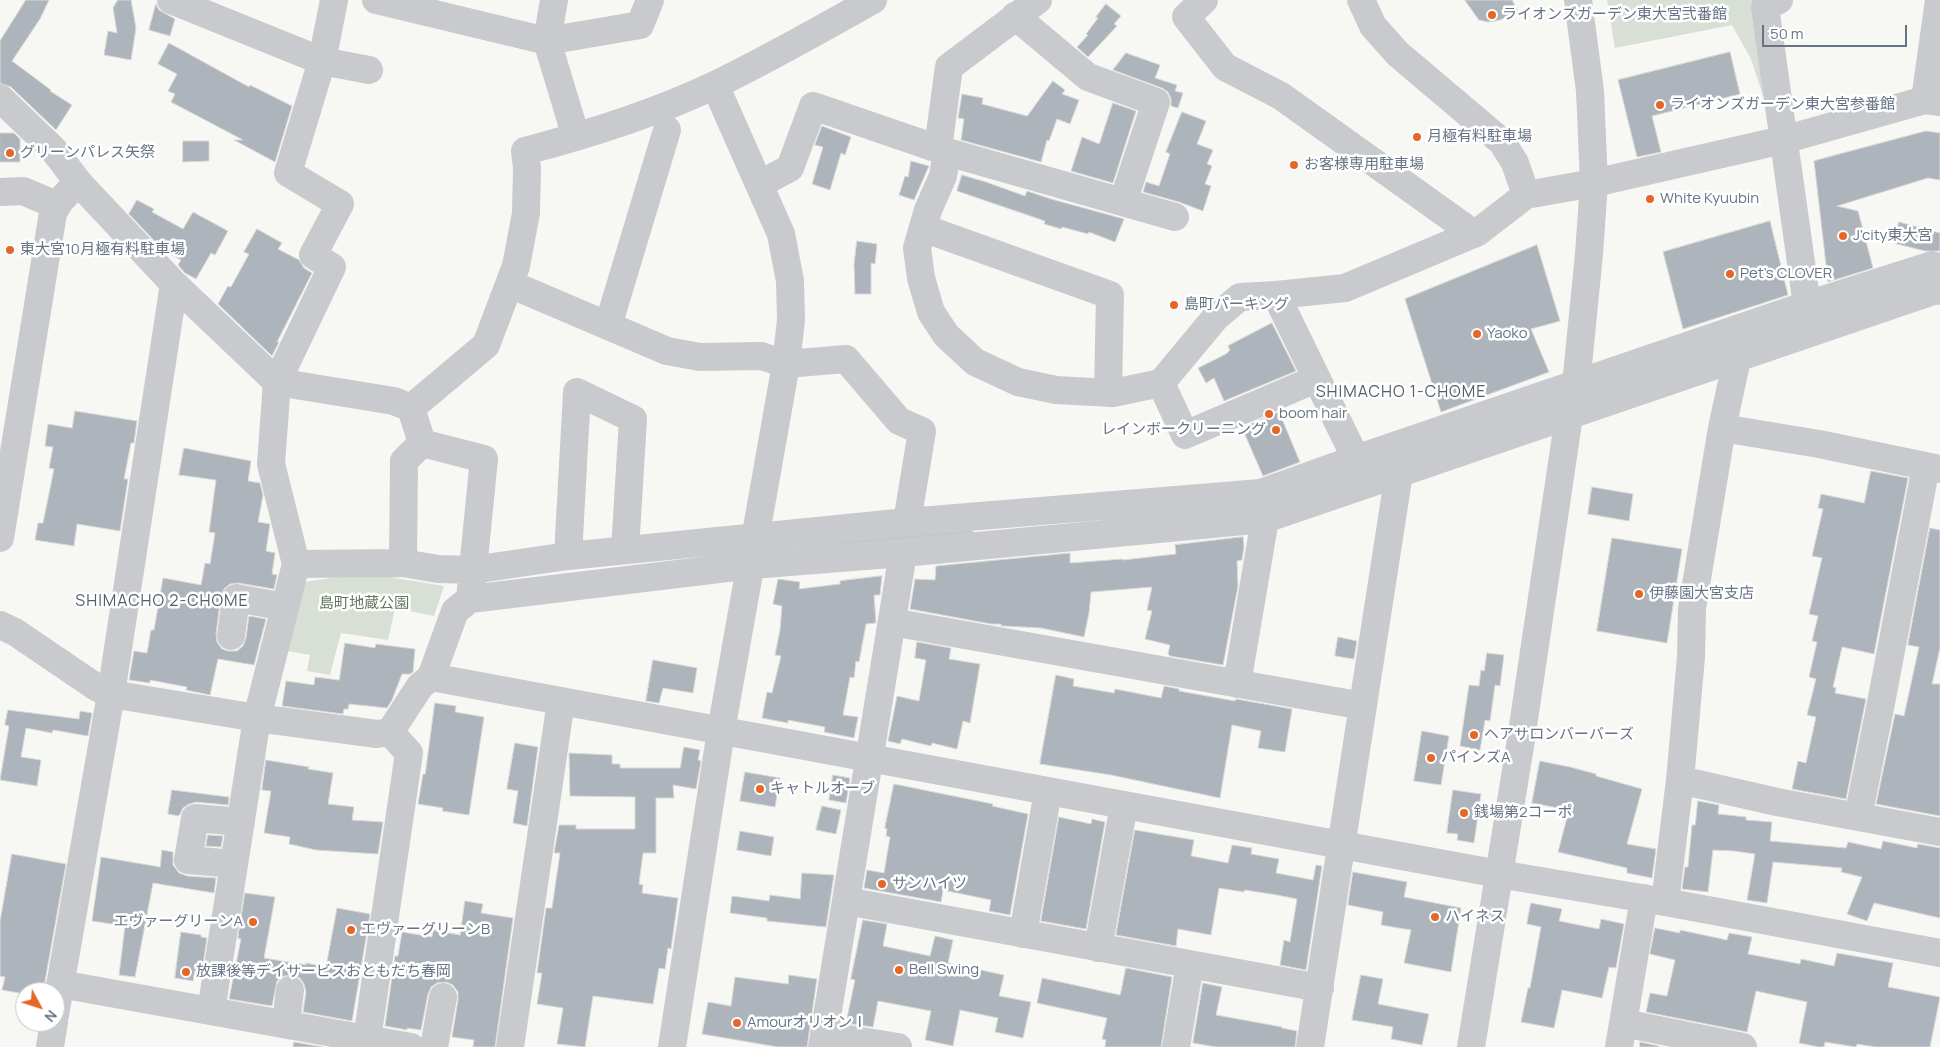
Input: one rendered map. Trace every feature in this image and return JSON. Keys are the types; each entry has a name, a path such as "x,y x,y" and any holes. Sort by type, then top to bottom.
{"street":[{"path":"171,0 322,61 369,70"},
{"path":"211,1011 257,718 296,564 271,464 277,382 332,268 313,255 340,204 288,173 322,61 334,0"},
{"path":"376,0 547,41 640,25 650,0"},
{"path":"554,0 547,41 576,137"},
{"path":"411,408 486,345 516,266 526,214 527,168 525,151 602,130 715,85 873,0"},
{"path":"1038,0 949,67 942,150 943,176 928,210 917,248 921,278 932,312 946,335 975,362 1018,382 1056,390 1108,393 1161,383 1216,317 1240,297 1345,288 1474,234 1526,194 1594,183 1783,140 1932,101 1939,0"},
{"path":"1204,0 1186,18 1225,67 1281,96 1474,234"},
{"path":"1361,0 1373,26 1398,54 1502,142 1515,163 1526,194"},
{"path":"1471,1047 1569,416 1576,386 1590,254 1594,183 1590,91 1578,0"},
{"path":"1779,0 1766,7 1807,306"},
{"path":"1015,16 1088,76 1156,102 1123,202"},
{"path":"672,1047 722,732 786,364 791,320 787,255 781,234 715,85"},
{"path":"0,98 53,149 78,182 174,284 277,382 394,401 411,408"},
{"path":"760,184 790,168 813,106 942,150 1175,217"},
{"path":"608,326 667,130"},
{"path":"0,538 53,213 56,205 78,182"},
{"path":"0,192 23,192 56,205"},
{"path":"923,228 1110,295 1108,393"},
{"path":"296,564 404,563 438,569 472,570 568,556 907,522 1261,493 1807,306 1932,265 1940,268"},
{"path":"60,982 111,694 174,284"},
{"path":"510,284 667,351 700,357 761,356 786,364 846,359 899,421 922,431 907,522"},
{"path":"0,625 15,632 96,687 111,694 257,718 377,734 390,732 420,686 431,677 455,611 470,599 752,565 903,553 1265,519 1737,360 1936,290 1940,291"},
{"path":"1276,295 1356,459"},
{"path":"1737,360 1722,428 1692,609 1691,657 1680,780 1654,900 1621,1035 1743,1047"},
{"path":"1161,383 1185,435 1316,379"},
{"path":"568,556 577,392 633,418 625,550"},
{"path":"411,408 422,443"},
{"path":"1722,428 1820,444 1933,467 1858,817"},
{"path":"404,563 404,461 422,443"},
{"path":"422,443 484,459 470,599"},
{"path":"1310,1047 1399,473"},
{"path":"1237,684 1265,519"},
{"path":"898,1047 823,1041 903,553"},
{"path":"231,636 236,598 285,607"},
{"path":"892,622 1363,706"},
{"path":"431,677 722,732 1499,874 1654,900 1940,954"},
{"path":"510,1047 561,701"},
{"path":"367,1039 409,754 390,732"},
{"path":"1680,780 1777,802 1940,832"},
{"path":"1023,934 1048,791"},
{"path":"1098,948 1124,805"},
{"path":"234,864 188,860 195,818 241,822"},
{"path":"846,901 1320,988"},
{"path":"1176,1047 1190,964"},
{"path":"65,985 402,1046"},
{"path":"286,1024 290,990"},
{"path":"434,1047 443,997"},
{"path":"50,1047 52,1032"}],"green space":[{"path":"1607,0 1758,0 1769,96 1763,96 1751,59 1732,25 1615,48"},
{"name":"島町地蔵公園","path":"365,573 444,586 434,616 395,608 388,640 341,633 330,675 307,671 310,655 282,650 304,582"}],"building":[{"path":"26,0 49,0 40,19 12,61 50,91 72,105 56,130 11,87 0,83 0,41"},
{"path":"118,0 131,0 136,28 131,60 104,55 108,31 117,33 113,8"},
{"name":"ライオンズガーデン東大宮弐番館","path":"1465,0 1512,0 1518,11 1500,20 1488,22 1479,20"},
{"path":"156,4 159,10 175,19 170,36 149,30"},
{"path":"1106,4 1121,16 1114,24 1117,26 1088,57 1077,47 1088,35 1086,34"},
{"path":"169,43 249,87 250,85 292,106 275,162 234,140 243,140 171,102 175,94 168,91 177,74 158,64"},
{"name":"ライオンズガーデン東大宮参番館","path":"1730,52 1740,94 1652,116 1661,152 1637,157 1618,80"},
{"path":"1126,53 1160,65 1155,78 1177,85 1175,91 1183,93 1178,108 1171,106 1168,92 1162,88 1113,70"},
{"path":"1053,81 1065,90 1062,94 1079,100 1070,124 1057,119 1049,141 1047,140 1041,162 961,140 964,119 958,118 962,94 983,98 982,104 1027,116"},
{"path":"1113,103 1136,111 1113,183 1071,171 1082,137 1099,144"},
{"path":"1182,112 1206,121 1197,144 1213,150 1207,164 1212,166 1205,184 1211,186 1203,211 1143,192 1146,182 1159,186 1170,154 1166,152"},
{"path":"822,126 851,137 845,155 841,153 830,190 812,184 823,147 815,145"},
{"name":"J'city東大宮","path":"1926,131 1940,133 1940,180 1928,178 1837,206 1858,211 1873,268 1828,282 1814,161"},
{"name":"グリーンパレス矢祭","path":"0,133 14,133 20,139 20,162 0,162"},
{"path":"183,141 209,141 209,161 183,162"},
{"path":"911,161 929,166 914,200 899,195 905,176 908,177"},
{"path":"962,175 1025,196 1027,191 1124,219 1115,242 1089,232 1088,234 1062,227 1061,229 1044,224 1045,221 957,191"},
{"path":"137,200 154,209 152,212 183,229 193,212 228,231 215,255 211,253 196,279 185,273 178,265 181,260 163,250 129,214"},
{"path":"1770,221 1788,295 1683,329 1663,252"},
{"path":"1899,222 1940,233 1940,251 1925,251 1893,243"},
{"path":"257,229 282,243 278,249 299,260 304,268 312,273 277,342 279,342 272,356 218,304 228,286 231,287 249,254 244,252"},
{"path":"857,241 877,244 875,264 871,263 871,294 855,294 854,265"},
{"path":"1537,245 1560,321 1531,329 1549,372 1441,412 1405,299"},
{"path":"1272,323 1296,371 1224,401 1214,378 1206,383 1198,368 1226,354 1230,350 1228,346"},
{"path":"75,411 137,421 134,443 131,443 124,479 128,479 120,531 77,524 74,546 35,540 38,523 43,523 54,469 49,468 53,447 45,446 48,424 72,428"},
{"path":"1279,412 1300,462 1263,476 1242,428"},
{"path":"184,448 251,461 248,481 260,483 263,495 258,522 270,524 266,551 275,553 272,574 277,575 274,589 238,583 230,584 224,589 221,596 216,634 217,642 222,649 237,651 243,646 249,616 266,619 254,665 218,659 210,695 186,690 187,687 150,680 150,683 129,680 134,651 147,653 151,630 154,630 163,578 201,585 205,563 210,564 215,533 209,532 216,480 179,475"},
{"path":"1871,471 1908,478 1874,654 1842,647 1833,687 1836,688 1835,693 1866,699 1846,799 1792,789 1798,761 1806,763 1816,717 1807,715 1816,679 1809,677 1817,642 1812,641 1818,616 1809,614 1822,558 1812,556 1823,509 1818,508 1821,494 1864,503"},
{"path":"1592,487 1633,494 1629,521 1588,514"},
{"path":"1930,528 1940,530 1940,648 1932,684 1940,684 1940,816 1876,804 1895,714 1904,716 1919,647 1908,645"},
{"path":"1243,537 1242,560 1237,561 1238,586 1223,665 1170,656 1168,654 1170,645 1145,639 1152,611 1147,610 1152,587 1091,592 1084,637 1041,628 1001,626 1001,624 991,624 910,609 915,579 935,580 936,566 1070,553 1070,563 1123,560 1176,554 1175,545"},
{"path":"1612,538 1682,549 1667,643 1597,631"},
{"path":"882,576 880,595 874,595 876,623 866,624 859,662 856,661 854,678 850,677 843,715 858,717 854,738 824,732 825,727 788,720 788,723 762,718 767,692 772,693 781,656 775,655 782,606 773,604 778,579 800,582 799,589 840,584 840,581"},
{"path":"1338,637 1357,641 1354,659 1335,656"},
{"path":"917,642 951,648 949,659 980,664 970,723 963,721 957,749 932,743 931,746 902,739 900,744 888,741 897,696 919,701 926,660 915,658"},
{"path":"345,643 375,648 376,644 415,649 413,672 402,674 387,708 349,704 348,709 344,709 343,714 282,706 286,681 314,685 315,677 339,680"},
{"path":"1487,653 1504,655 1500,686 1495,685 1490,721 1485,720 1480,750 1460,746 1469,685 1479,686 1481,670 1484,671"},
{"path":"653,660 697,668 693,693 663,688 659,703 646,701"},
{"path":"1056,675 1074,679 1073,686 1114,693 1115,689 1161,698 1164,686 1179,689 1179,691 1292,709 1285,752 1258,748 1261,731 1232,725 1220,798 1111,775 1040,764"},
{"path":"435,703 456,706 455,712 484,717 469,815 442,811 443,808 418,804 423,774 425,774"},
{"path":"8,710 79,719 80,711 92,713 88,736 53,730 52,733 26,728 21,757 41,760 37,786 0,780 9,726 5,725"},
{"name":"パインズA","path":"1422,731 1449,736 1441,785 1414,781"},
{"path":"515,743 538,747 527,826 513,823 518,791 507,789"},
{"path":"684,747 700,750 698,760 701,761 696,789 673,785 674,798 656,798 656,853 643,853 639,884 643,885 642,893 678,898 671,949 668,948 665,969 659,968 653,1004 593,996 585,1047 557,1044 563,1008 537,1004 542,973 537,973 546,908 552,908 560,853 554,853 559,825 576,825 576,829 635,829 635,797 570,796 569,753 612,755 612,764 620,764 620,768 680,768"},
{"path":"266,760 333,773 328,804 354,807 352,820 383,822 378,854 316,850 289,844 290,837 264,833 271,791 262,790"},
{"path":"1540,761 1596,774 1596,776 1642,789 1627,844 1656,849 1652,878 1627,873 1627,868 1558,852 1569,810 1532,803"},
{"name":"キャトルオーブ","path":"745,772 780,778 775,807 740,801"},
{"path":"833,775 850,778 846,803 829,800"},
{"path":"894,784 993,804 992,806 1028,814 1010,915 989,911 991,900 943,890 941,902 864,888 867,870 884,873 890,837 886,836 887,829 885,828"},
{"path":"172,790 229,797 228,805 196,802 183,808 179,816 168,814"},
{"name":"銭場第2コーポ","path":"1453,790 1481,794 1474,843 1457,840 1458,834 1447,833"},
{"path":"1698,801 1719,805 1718,814 1746,817 1746,820 1772,822 1770,841 1846,848 1848,842 1881,849 1883,841 1917,848 1918,844 1940,848 1940,918 1874,903 1867,921 1847,914 1862,877 1841,872 1842,868 1773,862 1767,903 1747,900 1755,854 1734,851 1713,850 1708,892 1682,889 1685,867 1688,867 1692,825 1695,825"},
{"path":"822,806 841,810 836,834 816,830"},
{"path":"1059,817 1091,824 1092,819 1105,822 1086,929 1041,921"},
{"path":"1135,830 1194,840 1191,856 1228,863 1232,845 1252,848 1251,854 1279,859 1276,873 1313,880 1316,865 1322,866 1306,970 1280,965 1284,940 1290,942 1297,899 1277,895 1219,888 1211,935 1178,929 1176,946 1116,935"},
{"path":"740,831 774,837 771,856 737,850"},
{"path":"208,835 223,836 221,847 206,846"},
{"path":"162,850 173,852 173,865 179,873 187,876 216,878 214,893 153,883 135,977 119,975 125,926 92,921 101,857 160,867"},
{"path":"12,854 66,864 45,982 15,982 15,992 2,990 5,977 0,976 0,922"},
{"path":"1353,872 1407,882 1404,897 1461,908 1451,972 1404,963 1411,930 1381,925 1383,912 1348,905"},
{"path":"802,873 834,875 826,927 767,921 767,918 730,913 732,896 769,901 770,895 800,899"},
{"path":"245,893 275,897 264,958 326,967 337,908 370,914 352,1021 303,1012 306,992 304,984 300,978 292,975 284,976 277,981 272,1006 229,999 241,939 238,938"},
{"path":"465,901 483,904 481,913 513,918 495,1047 473,1047 474,1040 452,1037 458,992 453,985 446,982 437,983 431,987 421,1030 407,1028 407,1030 385,1026 395,956 398,956 402,932 432,937 433,930 460,935"},
{"path":"1531,903 1562,909 1559,921 1599,929 1601,919 1624,924 1616,968 1609,967 1602,998 1562,990 1554,1028 1521,1022 1528,988 1530,988 1541,927 1527,924"},
{"path":"863,920 887,924 883,946 930,956 935,936 953,940 948,963 1004,975 999,996 1031,1002 1023,1038 995,1032 998,1018 960,1010 953,1046 925,1040 931,1011 878,1001 873,1027 846,1023 855,980 851,979"},
{"path":"1655,928 1680,933 1680,930 1727,940 1729,933 1752,937 1748,954 1800,964 1801,959 1834,966 1837,953 1893,963 1888,987 1940,997 1930,1047 1876,1047 1857,1044 1856,1047 1825,1042 1824,1047 1819,1047 1799,1043 1807,1002 1756,991 1747,1032 1646,1012 1650,993 1667,996 1675,960 1650,954"},
{"path":"181,932 201,935 201,937 207,938 202,971 195,970 193,981 175,978"},
{"path":"1126,968 1172,977 1161,1047 1105,1047 1106,1040 1102,1039 1107,1018 1037,1003 1042,978 1120,995"},
{"path":"789,975 817,979 807,1047 778,1047 702,1034 708,1002 731,1006 735,977 788,984"},
{"path":"1361,975 1383,979 1378,1004 1429,1014 1422,1045 1391,1039 1393,1027 1352,1020"},
{"path":"1203,983 1222,987 1216,1015 1297,1031 1295,1047 1216,1047 1193,1043"},
{"path":"294,1042 323,1047 293,1047"},
{"path":"1640,1042 1659,1046 1659,1047 1640,1047"}],"waterway":[{"path":"801,547 971,533"}],"place":[{"name":"ライオンズガーデン東大宮弐番館","path":"1492,15"},
{"name":"ライオンズガーデン東大宮参番館","path":"1660,105"},
{"name":"月極有料駐車場","path":"1417,137"},
{"name":"グリーンパレス矢祭","path":"10,153"},
{"name":"お客様専用駐車場","path":"1294,165"},
{"name":"White Kyuubin","path":"1650,199"},
{"name":"J'city東大宮","path":"1843,236"},
{"name":"東大宮10月極有料駐車場","path":"10,250"},
{"name":"Pet's CLOVER","path":"1730,274"},
{"name":"島町パーキング","path":"1174,305"},
{"name":"Yaoko","path":"1477,334"},
{"name":"boom hair","path":"1269,414"},
{"name":"レインボークリーニング","path":"1276,430"},
{"name":"伊藤園大宮支店","path":"1639,594"},
{"name":"ヘアサロンバーバーズ","path":"1474,735"},
{"name":"パインズA","path":"1431,758"},
{"name":"キャトルオーブ","path":"760,789"},
{"name":"銭場第2コーポ","path":"1464,813"},
{"name":"サンハイツ","path":"882,884"},
{"name":"ハイネス","path":"1435,917"},
{"name":"エヴァーグリーンA","path":"253,922"},
{"name":"エヴァーグリーンB","path":"351,930"},
{"name":"Bell Swing","path":"899,970"},
{"name":"放課後等デイサービスおともだち春岡","path":"186,972"},
{"name":"AmourオリオンⅠ","path":"737,1023"}],"district":[{"name":"SHIMACHO 1-CHOME","path":"1401,393"},
{"name":"SHIMACHO 2-CHOME","path":"162,602"}]}
